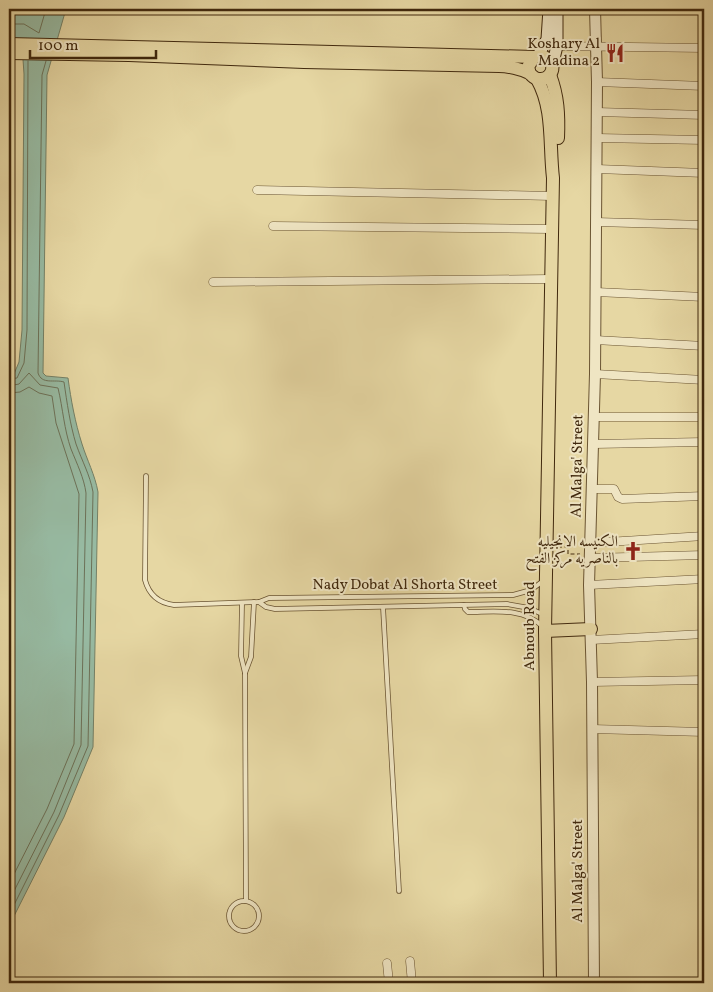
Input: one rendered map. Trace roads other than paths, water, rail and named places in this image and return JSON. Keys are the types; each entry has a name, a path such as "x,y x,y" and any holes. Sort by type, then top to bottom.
{"main road":[{"path":"533,76 528,67 547,39 549,9"},
{"path":"9,44 304,62 498,66 508,67 544,79 551,71 558,46 557,9"},
{"path":"9,53 129,51 536,57 548,58 551,71"},
{"name":"Abnoub Road","path":"550,983 545,630 551,229 559,108 551,71"},
{"name":"Abnoub Road","path":"533,76 547,99 553,178"},
{"path":"545,630 589,633"}],"street":[{"name":"Al Malga' Street","path":"594,983 592,682 587,556 591,543 594,444 598,82 595,9"},
{"path":"558,46 704,48"},
{"path":"598,82 704,86"},
{"path":"597,112 704,115"},
{"path":"597,138 704,140"},
{"path":"597,169 704,173"},
{"path":"257,190 552,196"},
{"path":"596,222 704,225"},
{"path":"273,226 551,229"},
{"path":"213,282 551,279"},
{"path":"596,292 704,297"},
{"path":"595,340 704,346"},
{"path":"595,374 704,380"},
{"path":"594,417 704,417"},
{"path":"594,444 704,442"},
{"path":"592,489 614,488 618,497 622,499 704,496"},
{"path":"591,543 704,536"},
{"path":"587,556 704,555"},
{"path":"589,585 704,580"},
{"path":"589,633 704,634"},
{"path":"592,682 704,680"},
{"path":"592,729 704,732"},
{"path":"410,961 412,983"},
{"path":"387,963 389,983"}],"lane":[{"name":"Nady Dobat Al Shorta Street","path":"146,476 145,580 149,591 157,599 168,604 259,602 269,598 513,596 526,593 546,577"},
{"path":"488,596 488,605"},
{"path":"245,672 251,657 254,602"},
{"name":"Nady Dobat Al Shorta Street","path":"259,602 266,607 275,609 464,605 521,606 546,615"},
{"path":"242,603 241,656 245,672 246,901"},
{"path":"464,605 468,612 525,614 536,620 545,630"},
{"path":"383,607 399,891"},
{"path":"246,901 254,905 258,912 255,927 248,931 234,928 230,922 229,914 232,906 246,901"}],"water":[{"path":"9,9 66,9 47,75 43,373 46,376 68,378 77,428 98,492 93,747 64,817 9,926 9,373 11,375 14,374 19,362 22,330 24,74 22,45 9,43"}],"place":[{"name":"Koshary Al Madina 2","path":"615,53"},
{"name":"الكنيسه الانجيليه بالناصريه مركز الفتح","path":"633,551"}]}
